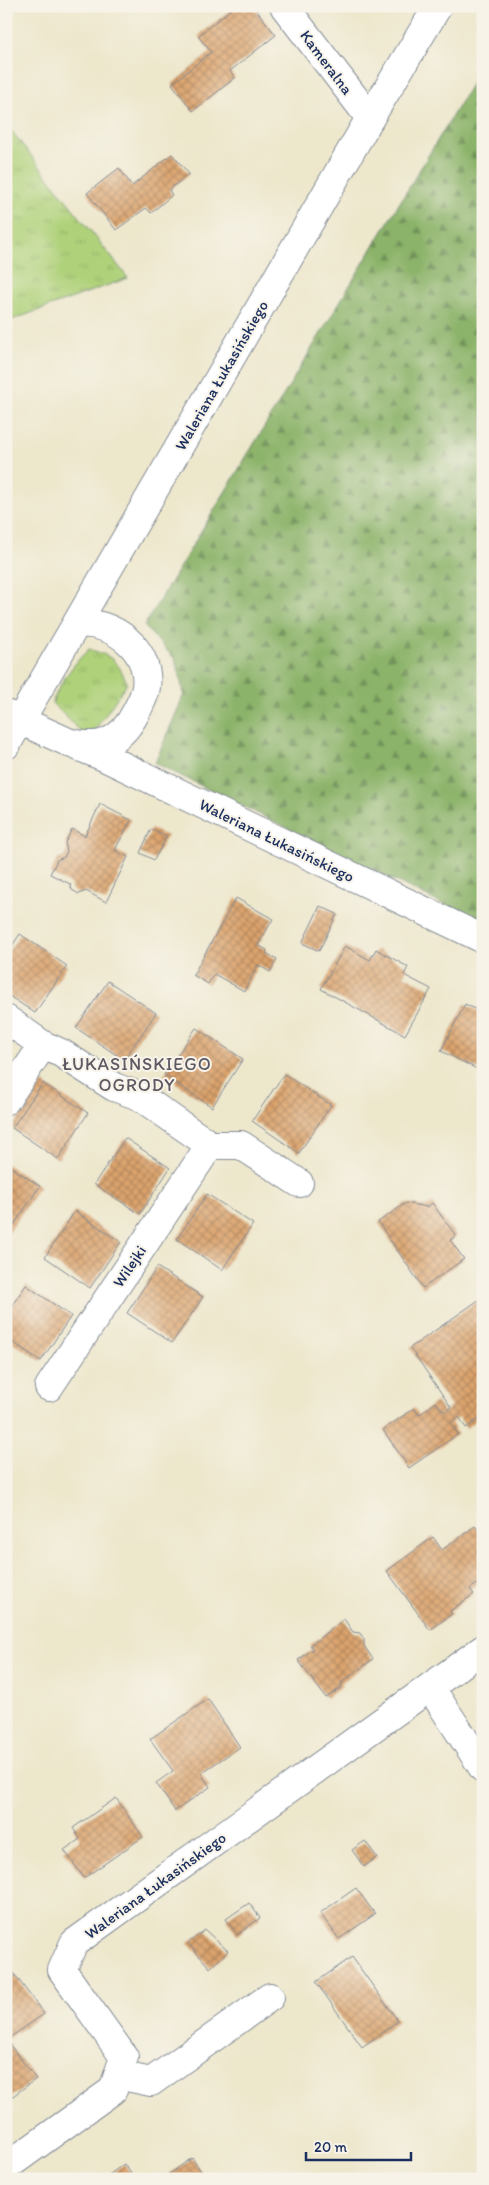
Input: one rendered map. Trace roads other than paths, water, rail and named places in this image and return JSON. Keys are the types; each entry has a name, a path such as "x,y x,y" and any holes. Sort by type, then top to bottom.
{"street":[{"name":"Kameralna","path":"284,6 370,118"},
{"name":"Waleriana Łukasińskiego","path":"6,746 13,717 77,624 370,118 438,6"},
{"path":"13,717 70,743 94,745 106,743 115,738 129,724 146,687 144,665 139,655 125,638 97,624 77,624"},
{"name":"Waleriana Łukasińskiego","path":"70,743 102,756 483,939"},
{"path":"6,1019 43,1045 61,1053 114,1087 139,1096 210,1145 241,1145 299,1183"},
{"path":"6,1100 43,1045"},
{"name":"Wilejki","path":"49,1386 210,1145"},
{"name":"Waleriana Łukasińskiego","path":"6,2167 113,2090 124,2057 62,1970 74,1943 483,1649"},
{"path":"430,1687 483,1768"},
{"path":"118,2075 151,2082 270,1997"}],"district":[{"name":"ŁUKASIŃSKIEGO OGRODY","path":"137,1074"}]}
